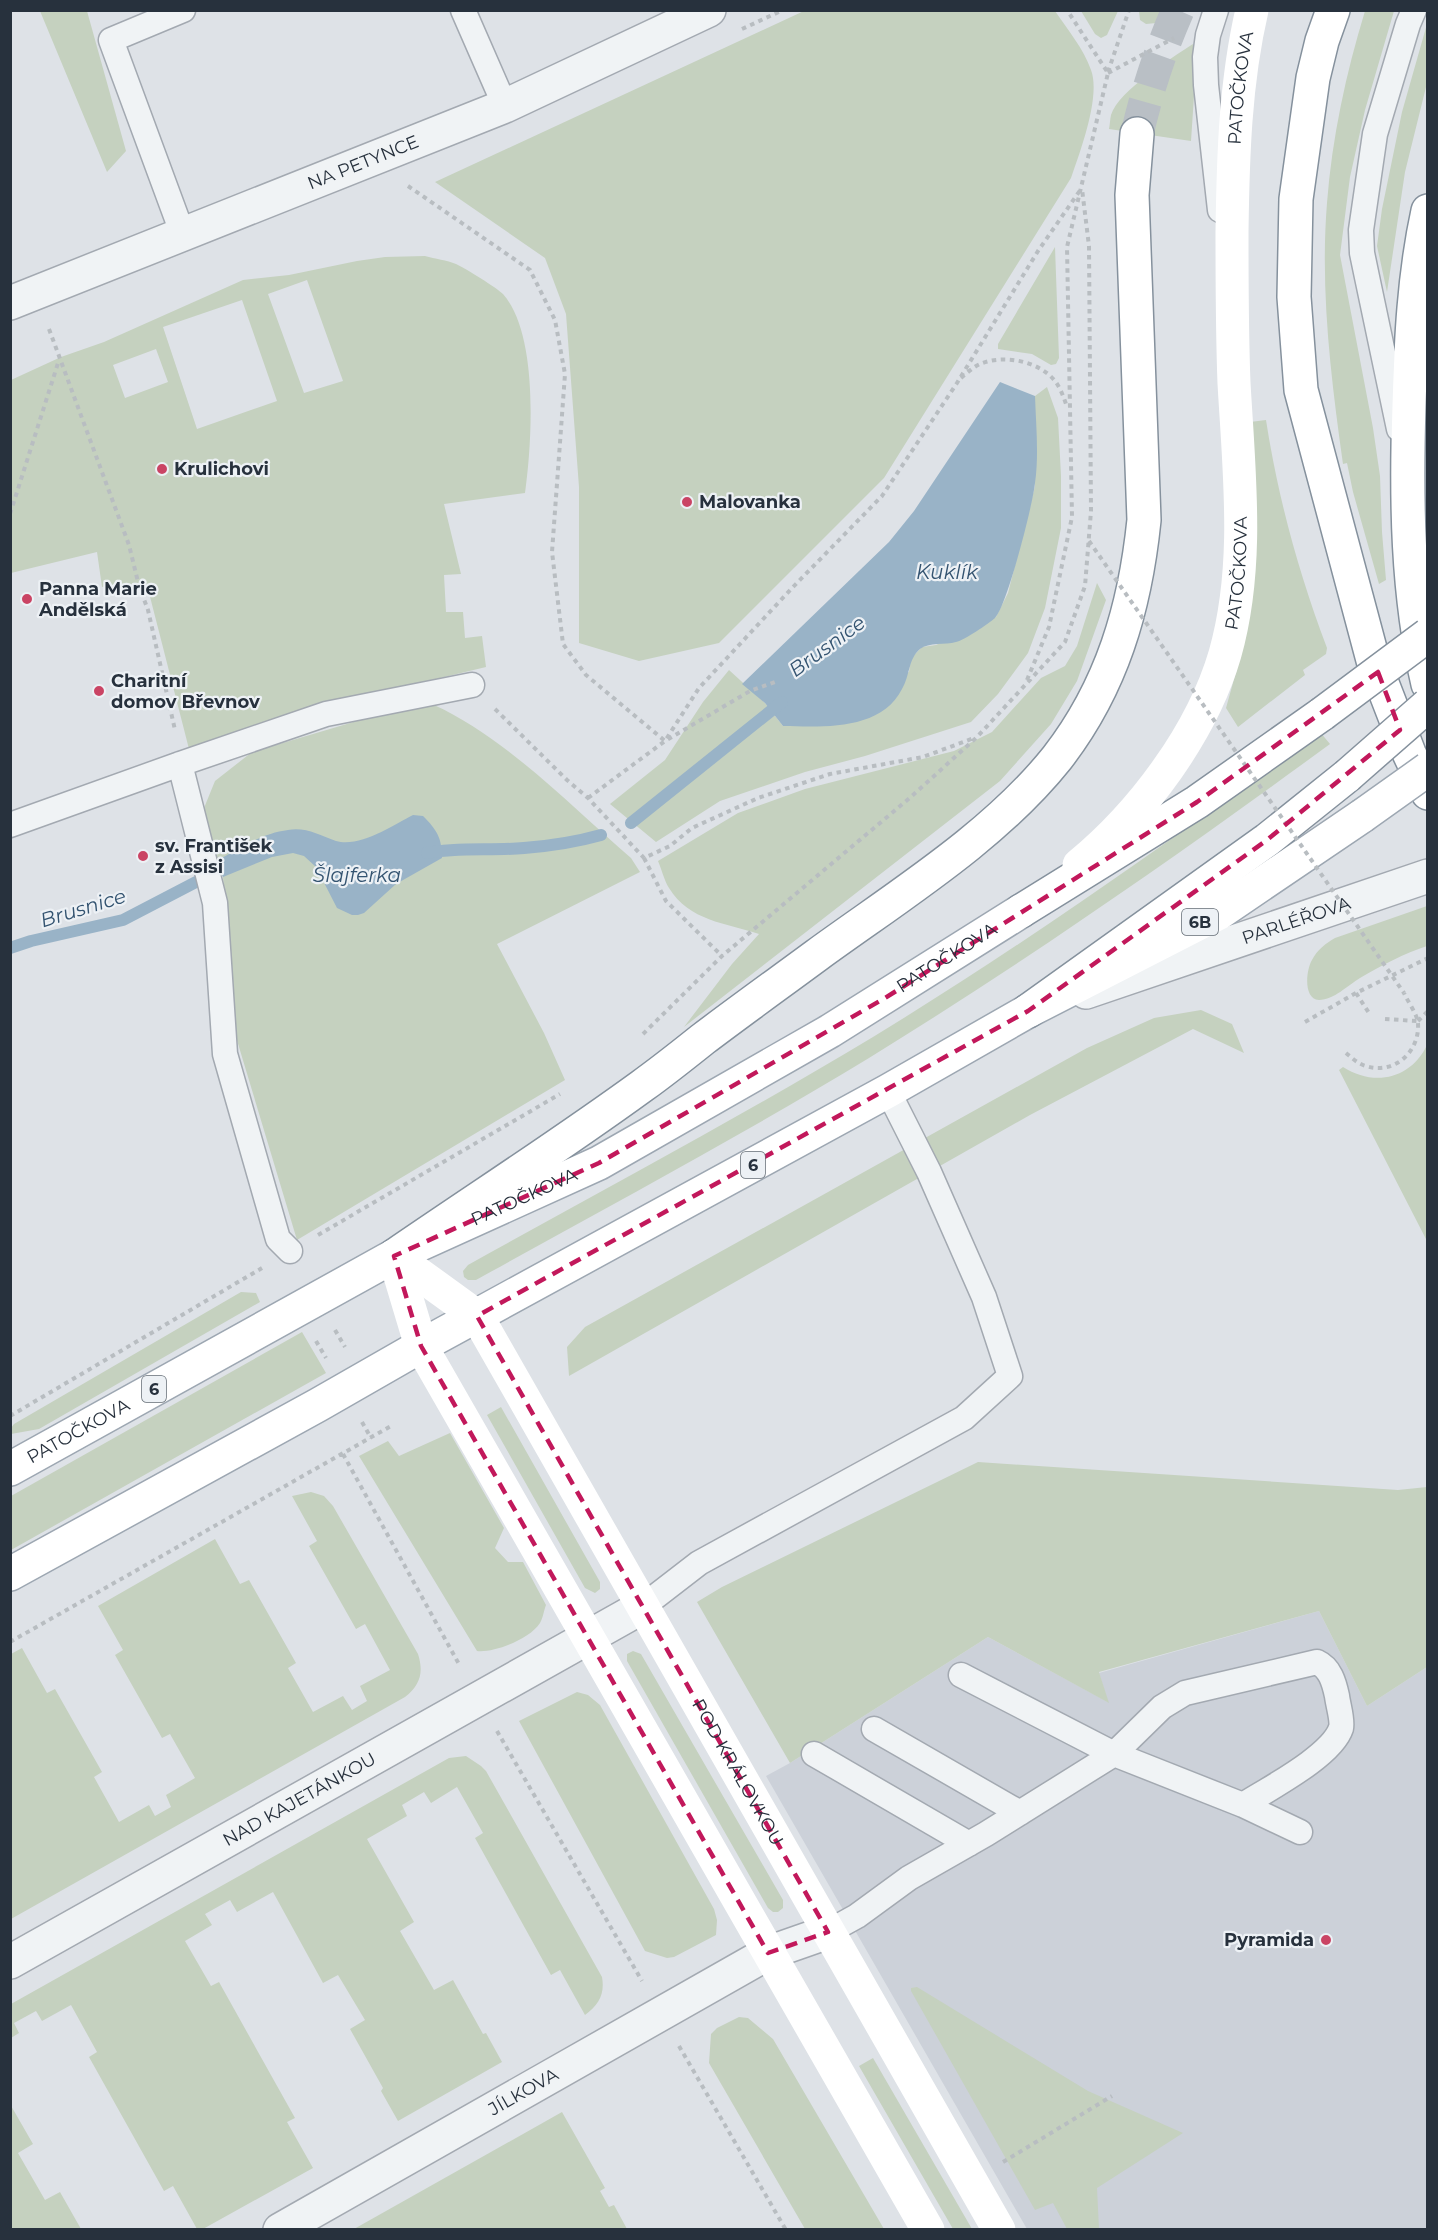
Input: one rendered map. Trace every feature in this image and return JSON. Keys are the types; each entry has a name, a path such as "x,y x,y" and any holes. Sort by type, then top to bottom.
{"main road":[{"name":"PATOČKOVA","path":"10,1469 394,1256 599,1163 870,1007 1021,911 1082,863 1120,828 1169,766 1191,733 1211,695 1225,654 1233,619 1240,551 1241,510 1232,319 1233,184 1240,76 1252,10"},
{"path":"1333,10 1322,41 1313,78 1296,199 1294,297 1301,390 1373,660 1408,753 1428,793"},
{"path":"394,1256 644,1085 765,993 986,832 1029,790 1058,756 1083,719 1104,680 1133,600 1144,520 1132,195 1137,134"},
{"path":"1428,211 1411,340 1407,465 1409,549 1415,614 1428,684"},
{"path":"1021,911 1197,802 1322,714 1428,635"},
{"path":"1028,1011 1267,840 1347,776 1428,705"},
{"name":"6B","path":"1028,1011 1219,913 1428,769"},
{"name":"6","path":"10,1574 888,1091 1028,1011"},
{"path":"394,1256 477,1316"},
{"path":"394,1256 421,1346 928,2229"},
{"name":"POD KRÁLOVKOU","path":"477,1316 999,2229"}],"street":[{"name":"NA PETYNCE","path":"24,298 506,106 709,10"},
{"name":"PARLÉŘOVA","path":"1028,1011 1415,880"},
{"name":"NAD KAJETÁNKOU","path":"10,1962 642,1607"},
{"name":"JÍLKOVA","path":"280,2229 768,1953 828,1932"}],"lane":[{"path":"183,10 111,40 183,235"},
{"path":"464,10 506,106"},
{"path":"1216,10 1208,35 1205,57 1206,85 1232,319"},
{"path":"1407,465 1362,253 1361,230 1375,134 1414,10"},
{"path":"10,825 326,714 472,685"},
{"path":"180,764 215,903 225,1054 278,1239 281,1257"},
{"path":"642,1607 699,1563 964,1418 1010,1376 984,1297 929,1172 888,1091"},
{"path":"828,1932 857,1916 909,1878 969,1844 1114,1754 1162,1707 1185,1693 1317,1662 1325,1666 1336,1692 1342,1726 1334,1743 1305,1766 1243,1805"},
{"path":"961,1675 1114,1754 1243,1805 1300,1832"},
{"path":"874,1730 1020,1813"},
{"path":"814,1754 969,1844"}],"path":[{"path":"1067,10 1108,73"},
{"path":"1026,684 1049,627 1072,517 1067,248 1108,73 1129,10"},
{"path":"1108,73 1176,37"},
{"path":"375,159 405,184 530,270 555,320 565,374 552,552 563,644 586,675 665,741"},
{"path":"639,1038 722,956 912,796 977,737 1065,642 1085,586 1091,512 1089,246 1082,189"},
{"path":"665,741 699,688 793,586 882,496 957,383 1038,251 1082,189"},
{"path":"24,298 59,359 129,545 139,586 148,610 174,720"},
{"path":"10,514 59,359"},
{"path":"957,383 979,364 1005,360 1018,361 1035,367 1055,381 1069,413"},
{"path":"1089,542 1404,993 1418,1021 1415,1046 1403,1060 1390,1066 1366,1066 1355,1061 1346,1053"},
{"path":"588,798 665,741 750,691 778,681"},
{"path":"472,685 567,780 602,811 644,858 666,901 722,956"},
{"path":"644,858 670,846 692,828 758,798 830,774 923,757 977,737"},
{"path":"1305,1022 1356,993 1428,958"},
{"path":"1356,993 1369,1013"},
{"path":"1385,1019 1418,1021 1428,1011"},
{"path":"10,1416 566,1091"},
{"path":"297,1308 344,1390"},
{"path":"334,1329 346,1348"},
{"path":"10,1642 391,1426"},
{"path":"343,1454 462,1670"},
{"path":"494,1725 645,1987"},
{"path":"675,2039 786,2229"},
{"path":"997,2166 1112,2096"}],"highlighted area":[{"path":"1378,672 1400,730 1267,840 1028,1011 477,1316 828,1932 768,1953 421,1346 394,1256 599,1163 885,998 1197,802"}],"shaded area":[{"path":"1319,1611 1367,1706 1427,1667 1427,2229 1027,2229 766,1776 988,1637 1108,1702 1099,1673"}],"green space":[{"path":"806,10 1055,11 1084,54 1093,81 1088,124 1071,178 884,478 719,643 639,661 579,643 579,487 566,314 545,258 435,182"},
{"path":"40,11 87,11 126,151 107,172"},
{"path":"1081,11 1118,11 1107,35 1101,38 1095,34"},
{"path":"1139,11 1183,13 1177,21 1146,24 1140,20"},
{"path":"1365,11 1394,11 1365,110 1350,177 1340,255 1380,476 1386,580 1379,584 1347,463 1343,464 1331,367 1325,268 1327,203 1332,154 1346,82"},
{"path":"1427,24 1427,83 1405,172 1387,292 1377,246 1382,209 1402,112"},
{"path":"1193,44 1194,96 1191,141 1109,129 1111,115 1124,95 1147,75"},
{"path":"1055,247 1059,358 1056,364 1051,365 1032,354 998,349 998,344"},
{"path":"425,256 452,263 466,270 503,294 515,312 523,335 528,362 531,419 525,493 444,504 461,574 444,575 446,612 463,612 465,638 482,636 486,667 315,708 189,749 147,585 119,594 116,584 102,587 97,552 11,573 11,380 61,357 104,342 243,280 289,275 385,257","holes":["307,280 343,381 304,393 268,294","242,300 277,401 197,429 163,327","156,349 168,382 125,398 113,365"]},
{"path":"1047,387 1058,418 1061,528 1045,608 1028,653 998,694 971,722 865,756 805,772 720,801 656,842 610,804 665,760 703,702 729,670 765,703 783,726 909,672 911,658 922,647 936,645 996,617 1008,593 1035,486 1035,396"},
{"path":"1266,420 1290,536 1327,648 1326,654 1303,670 1305,675 1238,727 1226,708 1243,647 1250,422"},
{"path":"1097,583 1106,600 1077,681 1051,724 1000,781 684,1027 732,964 759,934 709,919 687,908 669,888 658,861 738,813 805,789 954,751 992,732 1041,678 1065,666 1077,646"},
{"path":"434,705 486,735 537,774 631,858 640,872 497,944 544,1033 565,1080 297,1240 236,1037 223,877 216,861 204,808 215,781 252,752 394,710"},
{"path":"1320,732 1330,744 1103,906 928,1021 869,1058 674,1171 476,1280 468,1280 464,1277 463,1271 468,1265 773,1096 873,1037 987,965 1100,889"},
{"path":"1427,906 1427,946 1384,964 1330,998 1319,1000 1310,995 1307,977 1310,965 1316,953 1325,945 1335,938"},
{"path":"1201,1010 1232,1024 1244,1053 1193,1029 1030,1115 569,1376 567,1347 585,1327 1087,1048 1154,1018"},
{"path":"1427,1045 1427,1241 1339,1070 1343,1067 1367,1077 1391,1076 1411,1066"},
{"path":"241,1292 256,1293 260,1302 39,1429 11,1434 14,1424"},
{"path":"302,1332 326,1373 11,1550 11,1496"},
{"path":"501,1407 600,1582 600,1589 595,1593 585,1588 487,1415"},
{"path":"450,1433 504,1528 495,1548 508,1562 523,1562 546,1605 541,1621 535,1629 511,1644 493,1650 477,1651 359,1456 388,1441 399,1456"},
{"path":"978,1462 1398,1490 1427,1487 1427,1667 1367,1706 1319,1611 1099,1672 1109,1703 988,1637 790,1763 697,1602 722,1587"},
{"path":"311,1492 324,1496 333,1506 418,1654 421,1667 414,1688 405,1697 11,1919 11,1654 22,1648 47,1693 55,1689 102,1772 94,1777 119,1822 149,1805 155,1816 171,1807 166,1795 195,1778 170,1734 162,1738 115,1655 123,1650 98,1606 215,1539 240,1584 249,1580 296,1663 288,1668 313,1712 343,1696 352,1710 367,1701 360,1686 390,1670 365,1624 356,1629 309,1546 317,1541 292,1496"},
{"path":"633,1651 641,1654 783,1900 783,1908 778,1912 773,1912 768,1908 627,1661 627,1654"},
{"path":"577,1692 588,1695 600,1705 714,1909 717,1920 716,1935 674,1957 667,1958 645,1951 519,1721"},
{"path":"466,1756 486,1771 602,1977 603,1989 600,1999 585,2015 560,1970 551,1975 475,1838 483,1833 457,1787 431,1803 424,1792 402,1805 407,1816 367,1839 414,1922 400,1931 434,1990 453,1980 483,2034 486,2033 502,2062 398,2121 381,2091 383,2088 350,2029 365,2020 338,1975 323,1983 273,1892 237,1912 230,1900 205,1914 212,1925 185,1941 211,1986 219,1982 295,2118 287,2122 313,2168 203,2229 197,2229 173,2186 164,2191 89,2057 97,2052 71,2005 42,2021 36,2011 14,2023 19,2033 11,2038 11,2004 449,1758"},
{"path":"917,1987 1088,2091 1183,2133 1097,2188 1099,2229 1067,2229 1053,2203 1035,2210 911,1991 911,1988"},
{"path":"739,2017 748,2018 773,2039 884,2229 805,2229 709,2063 711,2034 717,2028"},
{"path":"873,2058 972,2229 953,2229 859,2066"},
{"path":"10,2104 33,2144 18,2153 45,2200 60,2192 81,2229 11,2229"},
{"path":"562,2112 605,2188 600,2191 609,2207 614,2205 627,2229 354,2229"}],"water":[{"name":"Kuklík","path":"1000,382 1035,396 1037,462 1025,532 1006,595 995,618 960,641 928,645 920,649 913,658 902,689 892,703 880,713 849,724 815,727 783,726 765,703 742,684 889,542 914,511"},
{"name":"Šlajferka","path":"413,815 423,816 435,830 440,840 442,858 396,884 364,913 358,915 352,915 337,908 316,867 304,856 293,853 272,857 223,877 216,861 269,834 295,829 312,832 336,841 355,841 376,834"}],"waterway":[{"name":"Brusnice","path":"631,823 782,702"},
{"name":"Brusnice","path":"427,853 534,847 573,842 601,835"},
{"name":"Brusnice","path":"10,948 123,920 196,882"}],"tunnel":[{"path":"1137,134 1154,71 1178,10"}],"place":[{"name":"Krulichovi","path":"162,469"},
{"name":"Malovanka","path":"687,502"},
{"name":"Panna Marie Andělská","path":"27,599"},
{"name":"Charitní domov Břevnov","path":"99,691"},
{"name":"sv. František z Assisi","path":"143,856"},
{"name":"Pyramida","path":"1326,1940"}]}
